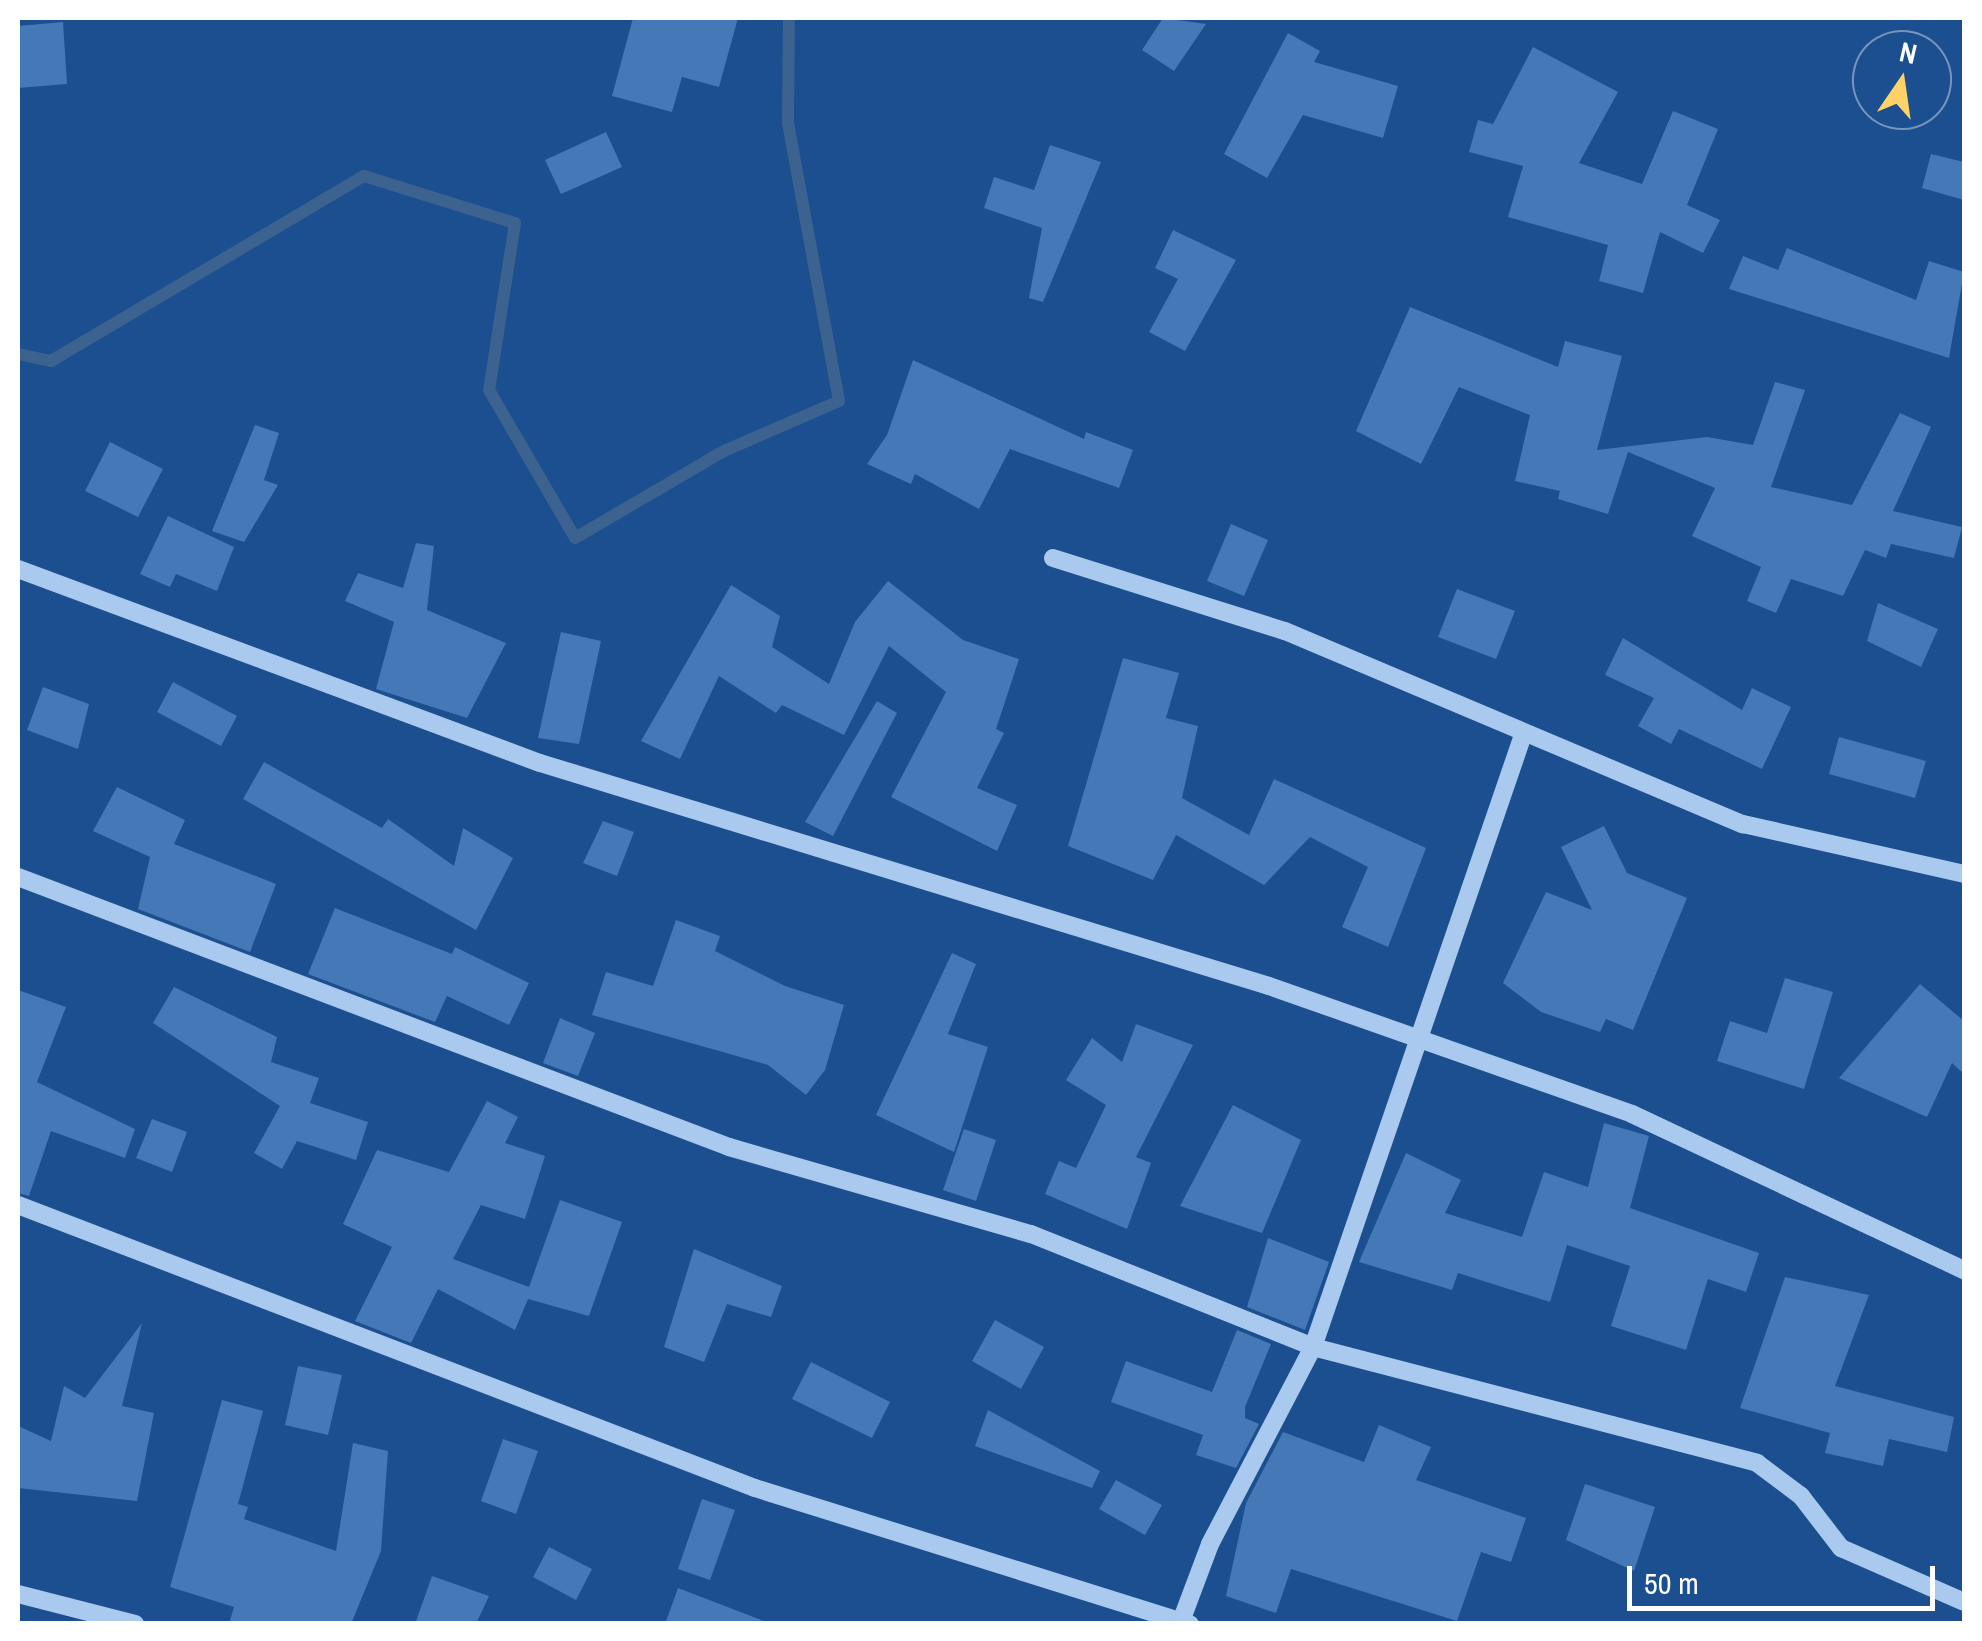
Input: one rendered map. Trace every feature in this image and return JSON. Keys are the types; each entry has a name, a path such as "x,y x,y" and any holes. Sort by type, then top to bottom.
{"street":[{"path":"1053,558 1284,631 1742,824 1964,874"},
{"path":"18,569 540,764 1425,1042 1632,1114 1964,1270"},
{"path":"18,1204 611,1436 1184,1622 1210,1544 1313,1347 1425,1042 1524,732"},
{"path":"18,877 730,1147 1031,1234 1313,1347 1757,1463 1801,1496 1841,1548 1964,1602"},
{"path":"18,1594 135,1624"}],"building":[{"path":"633,18 738,18 719,87 682,77 672,112 612,96"},
{"path":"1163,18 1206,24 1174,71 1142,50"},
{"path":"63,22 67,84 18,88 18,26"},
{"path":"1288,33 1320,51 1314,62 1398,86 1383,138 1303,115 1267,178 1224,154"},
{"path":"1533,47 1618,92 1579,163 1642,184 1673,111 1718,129 1687,205 1720,220 1703,253 1660,232 1643,293 1599,281 1608,245 1508,217 1523,166 1469,152 1478,120 1493,124"},
{"path":"606,132 622,167 561,194 545,160"},
{"path":"1050,145 1101,162 1043,302 1029,298 1042,228 984,208 994,177 1034,190"},
{"path":"1931,154 1964,162 1964,200 1922,188"},
{"path":"1173,230 1236,260 1185,351 1149,332 1178,279 1155,268"},
{"path":"1787,248 1916,300 1929,261 1964,272 1949,358 1729,289 1743,256 1778,270"},
{"path":"1410,307 1558,367 1565,341 1622,356 1597,450 1707,437 1753,445 1775,382 1805,390 1771,487 1852,505 1900,413 1931,427 1893,511 1962,527 1954,558 1891,544 1886,558 1865,550 1843,596 1791,579 1776,613 1747,601 1761,567 1692,536 1715,488 1628,452 1608,514 1558,499 1560,491 1515,481 1530,415 1459,387 1421,464 1356,431"},
{"path":"913,360 1084,439 1086,432 1133,450 1119,488 1010,449 979,509 915,474 911,484 867,464 887,435"},
{"path":"255,425 279,433 264,480 278,485 244,542 212,531"},
{"path":"110,442 163,469 138,517 85,491"},
{"path":"168,516 234,547 217,591 176,574 170,587 140,574"},
{"path":"1231,524 1268,540 1244,596 1207,581"},
{"path":"416,543 434,546 427,610 506,643 467,718 376,689 394,622 345,601 358,573 403,588"},
{"path":"888,581 963,640 1019,659 996,729 1004,733 977,788 1017,805 997,851 891,797 946,692 889,646 844,735 782,705 776,713 719,676 680,759 641,741 731,585 780,616 772,647 829,684 855,622"},
{"path":"1457,589 1515,611 1496,659 1438,637"},
{"path":"1878,603 1938,629 1921,667 1867,641"},
{"path":"561,632 601,641 579,744 538,738"},
{"path":"1623,638 1742,710 1752,688 1791,707 1762,769 1679,729 1671,744 1638,726 1654,698 1605,675"},
{"path":"1123,658 1179,673 1166,718 1198,726 1182,798 1249,835 1274,779 1426,848 1388,947 1342,927 1368,867 1310,837 1264,885 1176,835 1153,880 1068,846"},
{"path":"173,682 237,716 221,746 157,712"},
{"path":"43,687 89,704 78,749 27,730"},
{"path":"877,701 897,713 833,836 805,822"},
{"path":"1839,737 1926,761 1915,798 1829,774"},
{"path":"264,762 382,828 388,819 454,866 463,828 513,858 476,930 243,799"},
{"path":"117,787 185,820 174,844 276,884 250,952 138,909 150,857 93,831"},
{"path":"603,821 634,832 617,876 583,863"},
{"path":"1604,826 1627,873 1687,898 1633,1030 1606,1019 1600,1032 1541,1012 1503,983 1546,892 1592,910 1561,847"},
{"path":"335,908 452,954 455,947 529,983 509,1025 447,996 435,1022 308,974"},
{"path":"676,920 720,936 715,951 785,986 844,1005 825,1070 806,1095 768,1065 592,1015 606,972 653,986"},
{"path":"952,953 976,964 948,1034 988,1047 954,1152 876,1115"},
{"path":"1785,978 1833,992 1804,1089 1717,1061 1730,1021 1767,1033"},
{"path":"1920,984 1964,1021 1964,1074 1952,1063 1927,1117 1839,1078"},
{"path":"174,987 277,1037 271,1062 319,1078 310,1103 368,1122 356,1160 297,1141 282,1169 254,1153 280,1106 153,1023"},
{"path":"18,990 66,1007 37,1082 135,1129 125,1158 51,1131 29,1196 18,1193"},
{"path":"560,1018 595,1033 578,1076 543,1063"},
{"path":"1136,1024 1193,1045 1136,1157 1151,1163 1127,1229 1045,1194 1059,1161 1076,1168 1106,1105 1066,1080 1092,1038 1122,1062"},
{"path":"487,1101 518,1117 505,1143 545,1156 525,1219 481,1205 453,1259 529,1287 560,1200 622,1222 589,1316 528,1299 515,1330 438,1289 411,1343 355,1321 392,1247 343,1224 377,1150 449,1172"},
{"path":"1233,1105 1301,1140 1262,1233 1180,1206"},
{"path":"152,1119 187,1132 172,1172 136,1158"},
{"path":"1604,1123 1649,1136 1630,1208 1759,1253 1746,1292 1708,1279 1686,1350 1611,1326 1630,1266 1567,1245 1550,1302 1458,1273 1452,1290 1359,1262 1406,1153 1461,1180 1445,1213 1522,1237 1544,1172 1588,1187"},
{"path":"964,1129 996,1140 976,1201 943,1190"},
{"path":"1268,1238 1329,1262 1305,1330 1247,1307"},
{"path":"694,1249 782,1286 771,1317 727,1304 704,1362 664,1347"},
{"path":"1785,1277 1869,1295 1835,1386 1954,1417 1947,1452 1889,1439 1883,1466 1825,1453 1830,1433 1740,1408"},
{"path":"995,1320 1044,1347 1021,1389 972,1361"},
{"path":"142,1323 122,1406 154,1413 137,1501 18,1488 18,1426 51,1441 64,1386 85,1398"},
{"path":"1237,1330 1271,1344 1245,1407 1245,1418 1259,1424 1236,1468 1196,1455 1203,1435 1111,1402 1126,1361 1212,1392"},
{"path":"811,1362 890,1402 872,1438 792,1399"},
{"path":"298,1366 342,1375 328,1435 285,1425"},
{"path":"222,1400 263,1411 238,1504 248,1507 244,1519 336,1551 353,1443 388,1451 381,1551 351,1624 229,1624 234,1607 170,1587"},
{"path":"988,1410 1100,1471 1092,1488 975,1446"},
{"path":"1379,1425 1431,1447 1416,1480 1526,1518 1511,1562 1481,1552 1457,1621 1291,1569 1276,1613 1226,1596 1246,1503 1283,1432 1364,1462"},
{"path":"503,1439 538,1451 516,1514 481,1501"},
{"path":"1116,1480 1162,1505 1145,1535 1099,1509"},
{"path":"1585,1484 1655,1507 1634,1571 1566,1540"},
{"path":"702,1499 735,1510 710,1580 678,1569"},
{"path":"549,1547 592,1569 576,1600 533,1577"},
{"path":"432,1576 489,1596 476,1624 415,1624"},
{"path":"678,1588 764,1621 763,1624 665,1624"}],"waterway":[{"path":"18,354 51,361 364,176 515,223 489,390 575,538 724,451 839,401 788,123 789,18"}]}
